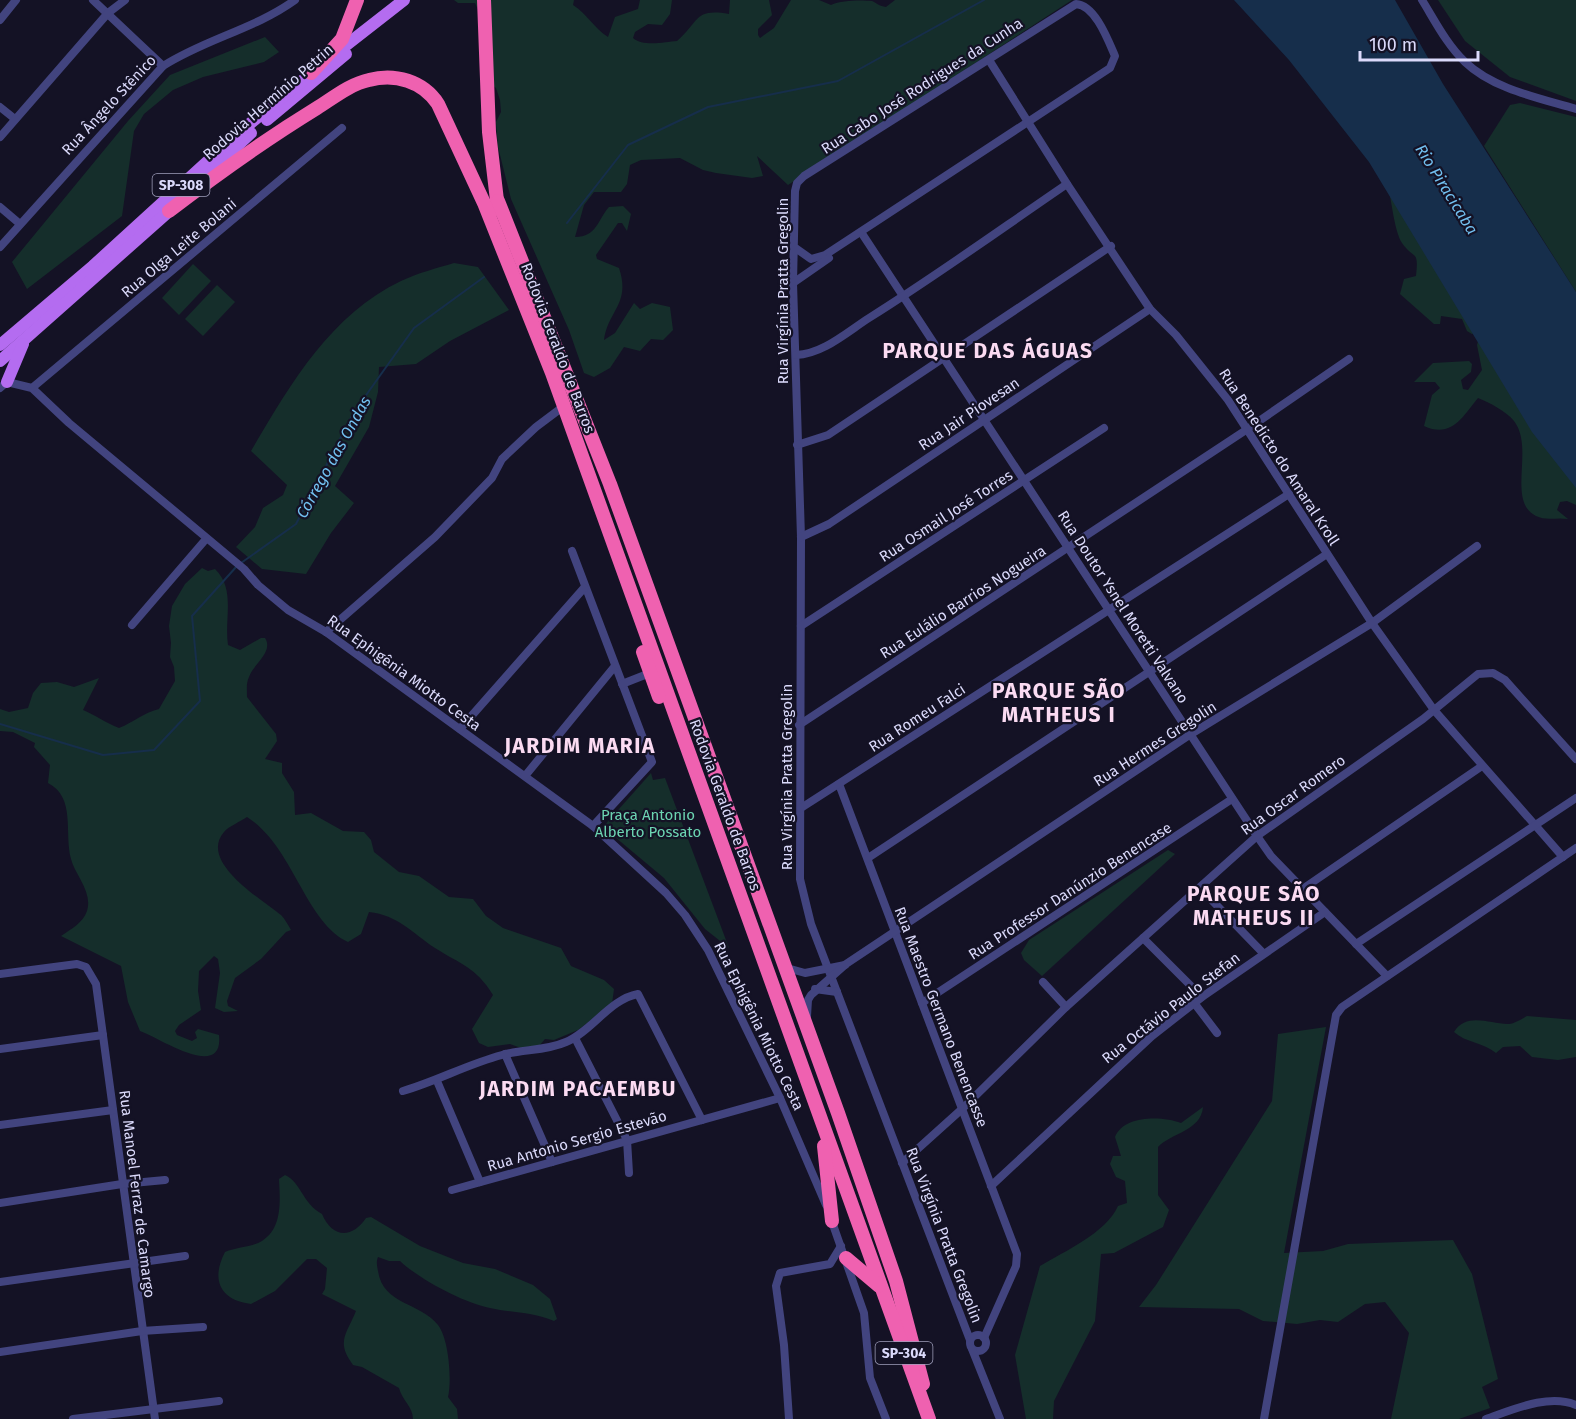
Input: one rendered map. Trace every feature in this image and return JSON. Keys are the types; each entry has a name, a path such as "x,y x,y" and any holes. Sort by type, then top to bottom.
{"highway":[{"path":"310,74 342,39 357,0"},
{"path":"484,0 491,202"},
{"path":"169,211 223,170 345,90 360,82 388,77 412,83 433,96 491,202"},
{"name":"Rodovia Geraldo de Barros","path":"491,202 499,241 564,406 879,1286 929,1419"},
{"name":"Rodovia Geraldo de Barros","path":"491,202 606,474 783,965 896,1281 915,1347 929,1419"},
{"path":"616,552 626,603 650,673 678,748 698,778"},
{"path":"822,1123 832,1221"},
{"path":"844,1252 879,1286"}],"main road":[{"name":"Rodovia Hermínio Petrin","path":"0,345 93,266 241,131 310,74 367,32 400,3"},
{"name":"Rodovia Hermínio Petrin","path":"0,361 169,211 246,137 356,46 367,32"},
{"path":"4,385 25,339"}],"street":[{"path":"0,20 16,0"},
{"path":"93,0 163,66"},
{"path":"0,137 108,14 124,0"},
{"name":"Rua Ângelo Stênico","path":"0,247 163,66 194,47 260,22 295,0"},
{"path":"1422,0 1442,33 1465,62 1491,80 1576,109"},
{"name":"Rua Cabo José Rodrigues da Cunha","path":"797,183 1076,4 1083,5 1092,14 1114,56 1110,68 1028,120"},
{"name":"Rua Benedicto do Amaral Kroll","path":"989,60 1067,184 1150,309 1199,361 1289,494 1372,623 1434,710 1563,857"},
{"path":"0,107 15,119"},
{"path":"794,247 811,259 822,257 1028,120"},
{"name":"Rua Olga Leite Bolani","path":"32,388 342,128"},
{"name":"Rua Virgínia Pratta Gregolin","path":"797,183 793,283 801,537 799,725 802,892 837,992 1000,1419"},
{"path":"796,355 815,352 902,297 1067,184"},
{"path":"0,207 20,224"},
{"name":"Rua Doutor Ysnel Moretti Valvano","path":"861,232 983,421 1271,856 1387,976"},
{"path":"797,445 828,435 1110,246"},
{"path":"793,283 831,257 839,247"},
{"name":"Rua Jair Piovesan","path":"801,537 829,524 1150,309"},
{"path":"0,333 14,332"},
{"name":"Rua Eulálio Barrios Nogueira","path":"799,725 1069,548 1349,359"},
{"name":"Rua Ephigênia Miotto Cesta","path":"4,385 32,388 69,423 244,569 258,585 288,610 326,632 593,826 644,870 673,900 697,932 780,1098 832,1221 864,1313 870,1378 886,1419"},
{"path":"326,632 435,537 492,478 502,459 536,427 564,406"},
{"name":"Rua Osmail José Torres","path":"801,626 1104,428"},
{"name":"Rua Romeu Falci","path":"801,808 1289,494"},
{"path":"132,625 206,539"},
{"name":"Rua Hermes Gregolin","path":"815,989 830,973 1191,734 1372,623 1477,546"},
{"path":"572,551 584,588 652,762 593,826"},
{"path":"868,858 1328,554"},
{"path":"460,729 584,588"},
{"path":"525,776 615,666"},
{"path":"622,684 650,673"},
{"name":"Rua Oscar Romero","path":"902,1163 962,1109 1066,1007 1257,836 1434,710 1478,674 1493,673 1516,691 1576,759"},
{"path":"1304,888 1482,766"},
{"name":"Rua Maestro Germano Benencasse","path":"839,784 1017,1260 984,1338"},
{"path":"1356,944 1576,798"},
{"name":"Rua Professor Danúnzio Benencase","path":"922,1003 1232,799"},
{"path":"1264,1419 1336,1015 1342,1008 1387,976 1576,848"},
{"path":"1200,888 1263,953"},
{"name":"Rua Octávio Paulo Stefan","path":"991,1186 1135,1050 1202,997 1324,912"},
{"path":"1143,938 1202,997"},
{"name":"Rua Manoel Ferraz de Camargo","path":"0,974 77,964 86,967 96,984 154,1419"},
{"path":"783,965 794,972 830,973"},
{"path":"1043,982 1066,1007"},
{"path":"810,1041 808,1000 815,989 837,992"},
{"path":"403,1091 437,1081 479,1062 505,1054 557,1046 575,1038 631,996 638,994 702,1120"},
{"path":"1195,1004 1217,1033"},
{"path":"0,1049 103,1035"},
{"path":"575,1038 627,1140 629,1173"},
{"path":"505,1054 552,1162"},
{"path":"437,1081 480,1182"},
{"name":"Rua Antonio Sergio Estevão","path":"452,1190 780,1098"},
{"path":"0,1125 113,1110"},
{"path":"0,1203 122,1184 165,1180"},
{"path":"789,1419 784,1345 776,1285 780,1273 830,1264 844,1252"},
{"path":"0,1282 185,1256"},
{"path":"0,1352 142,1331 203,1327"},
{"path":"978,1335 984,1338 983,1349 971,1344 978,1335"},
{"path":"73,1419 152,1407 219,1401"},
{"path":"1486,1419 1550,1401 1569,1402 1576,1405"}],"green space":[{"path":"454,0 574,0 573,5 608,37 615,17 638,9 640,0 672,0 670,14 662,25 648,24 635,32 633,38 637,41 654,43 677,41 703,15 729,14 730,0 769,0 772,15 758,29 760,38 774,28 791,0 819,0 831,5 846,1 872,1 886,7 895,0 1072,0 788,185 757,156 763,176 752,178 703,170 680,158 641,160 630,165 627,184 621,192 594,192 584,205 575,237 593,231 609,207 623,206 631,214 627,231 622,223 618,223 596,255 597,259 619,268 622,280 621,299 606,330 604,340 615,333 634,303 640,309 652,303 670,307 673,330 663,340 651,339 640,351 624,347 610,368 594,377 584,373 569,330 511,199 498,147 496,122 501,112 500,100 496,88 487,81 486,27 475,3 458,3"},
{"path":"1438,0 1576,0 1576,101 1510,77 1465,41"},
{"path":"265,37 279,52 264,62 203,77 173,90 144,114 134,131 122,216 27,289 12,262 128,121 170,75"},
{"path":"1520,103 1576,117 1576,292 1484,146 1510,105"},
{"path":"1389,191 1479,331 1472,334 1467,331 1462,319 1441,316 1440,324 1434,324 1400,294 1404,279 1416,276 1417,262 1415,256 1400,238"},
{"path":"454,263 478,267 509,310 450,341 416,364 379,367 378,392 369,427 335,486 354,503 331,533 306,574 262,569 236,547 255,527 263,508 283,495 287,485 251,451 280,402 314,354 353,313 376,295 401,281"},
{"path":"193,264 211,281 179,315 162,298"},
{"path":"217,285 235,302 203,336 185,319"},
{"path":"1479,338 1576,445 1576,505 1567,501 1560,502 1557,510 1568,519 1548,519 1536,516 1527,509 1521,486 1520,432 1511,417 1493,405 1478,398 1462,418 1449,428 1442,430 1424,426 1432,395 1440,388 1435,382 1414,382 1433,363 1469,361 1472,364 1471,372 1461,380 1463,389 1468,390 1482,370 1477,345"},
{"path":"202,568 208,571 215,569 225,586 228,605 228,645 240,650 261,638 265,638 267,643 265,653 248,679 247,697 276,734 277,741 265,759 282,763 282,773 294,792 295,815 311,813 343,831 364,832 371,840 374,852 399,872 419,876 449,897 473,899 486,916 503,928 561,948 571,966 604,980 614,989 612,1004 578,1030 554,1040 545,1039 539,1046 521,1048 510,1044 488,1047 479,1043 472,1029 493,995 474,972 397,921 379,914 369,912 361,934 348,942 333,932 309,901 276,846 263,830 247,817 224,832 218,844 219,856 236,879 281,915 291,930 286,932 261,959 235,978 227,1001 228,1006 238,1011 224,1012 215,1008 220,973 218,959 214,956 199,971 198,991 201,1010 179,1025 175,1031 177,1035 192,1041 197,1038 195,1032 198,1029 219,1035 218,1049 211,1055 201,1056 188,1053 140,1031 128,1002 121,966 61,936 83,919 88,904 86,890 71,859 66,806 57,789 48,783 50,765 34,747 35,743 13,732 0,731 0,709 9,712 28,708 33,693 41,683 57,682 74,687 99,678 83,710 110,724 119,728 159,709 175,681 174,667 170,657 169,626 172,606 185,584"},
{"name":"Praça Antonio Alberto Possato","path":"651,773 653,780 665,778 729,948 705,929 664,878 603,827"},
{"path":"1168,850 1175,854 1042,976 1024,960 1021,953 1029,940"},
{"path":"1527,1016 1576,1020 1576,1057 1558,1060 1532,1057 1520,1046 1503,1047 1496,1053 1454,1032 1466,1022 1480,1020 1509,1024"},
{"path":"1326,1027 1284,1253 1323,1251 1348,1244 1453,1240 1472,1274 1498,1379 1482,1387 1490,1408 1459,1419 1391,1419 1409,1333 1385,1302 1365,1304 1338,1322 1320,1320 1297,1324 1263,1321 1239,1309 1139,1307 1156,1285 1272,1101 1278,1034"},
{"path":"1203,1107 1201,1115 1191,1127 1158,1147 1158,1195 1169,1210 1163,1227 1114,1253 1101,1254 1095,1321 1054,1401 1053,1419 1026,1419 1015,1355 1040,1266 1095,1233 1112,1216 1118,1206 1127,1203 1125,1181 1116,1177 1110,1164 1113,1156 1121,1156 1115,1137 1120,1130 1126,1125 1144,1119 1164,1119 1181,1123"},
{"path":"285,1175 295,1182 331,1228 342,1233 349,1232 355,1230 366,1218 371,1217 420,1246 463,1263 495,1269 533,1285 550,1299 557,1319 554,1321 479,1305 455,1296 400,1261 389,1261 378,1257 378,1271 387,1291 430,1317 442,1331 445,1340 449,1371 448,1397 457,1409 458,1419 413,1419 399,1388 362,1367 353,1365 348,1357 344,1338 356,1311 322,1294 325,1289 327,1268 316,1259 307,1259 275,1291 251,1304 231,1298 221,1287 219,1271 225,1252 258,1243 274,1229 279,1213 279,1179"}],"water":[{"name":"Rio Piracicaba","path":"1234,0 1395,0 1443,84 1576,292 1576,488 1532,432 1369,162 1289,60"}],"waterway":[{"name":"Córrego das Ondas","path":"567,223 628,145 708,107 838,81 984,0"},
{"name":"Córrego das Ondas","path":"241,563 296,524 354,412 414,328 484,277"},
{"name":"Córrego das Ondas","path":"0,724 103,755 154,750 200,701 192,616 237,566"}],"district":[{"name":"PARQUE DAS ÁGUAS","path":"988,351"},
{"name":"PARQUE SÃO MATHEUS I","path":"1059,703"},
{"name":"JARDIM MARIA","path":"580,746"},
{"name":"PARQUE SÃO MATHEUS II","path":"1254,906"},
{"name":"JARDIM PACAEMBU","path":"578,1089"}]}
